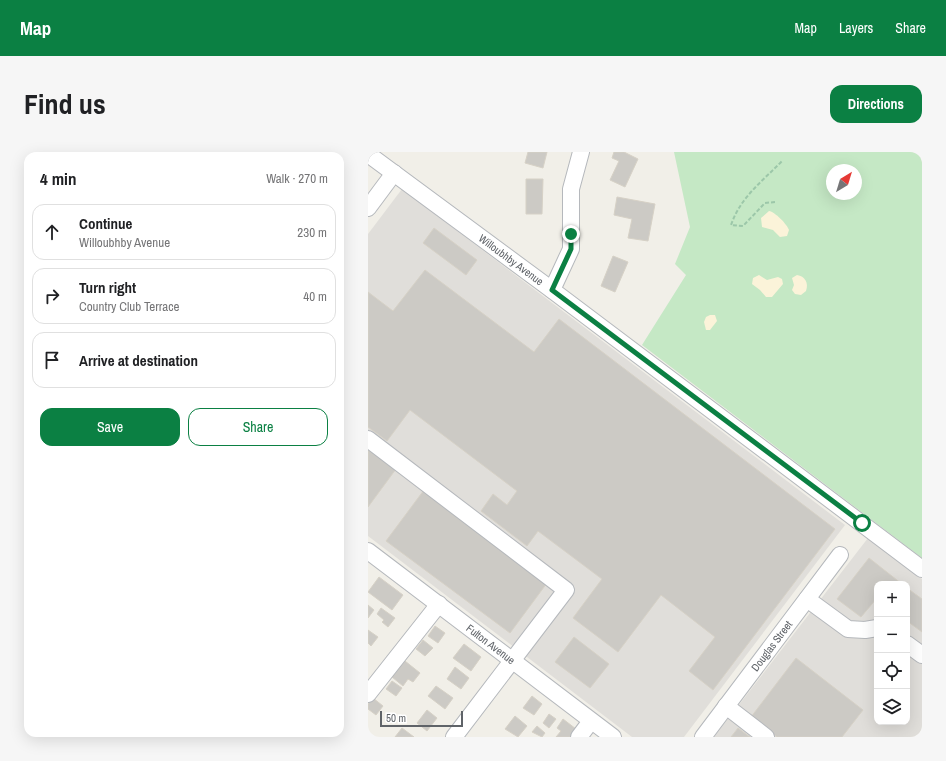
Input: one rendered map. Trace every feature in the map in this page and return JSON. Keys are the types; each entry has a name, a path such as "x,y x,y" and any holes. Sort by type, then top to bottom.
{"street":[{"path":"552,290 571,249 571,189 580,152"},
{"name":"Willoubhby Avenue","path":"368,154 552,290 922,569"},
{"path":"368,208 394,174"},
{"path":"368,439 566,590 454,737"},
{"name":"Fulton Avenue","path":"368,551 612,737"},
{"name":"Douglas Street","path":"703,737 840,555"},
{"path":"807,599 848,628 865,630 874,628"},
{"path":"368,694 438,604"},
{"path":"910,646 922,655"},
{"path":"726,706 766,737"},
{"path":"579,737 591,721"}],"path":[{"path":"775,202 765,204 760,207 743,226 731,225 740,204 748,194 783,160"}],"shaded area":[{"path":"402,189 845,525 684,737 632,737 368,536 368,234"},
{"path":"868,538 922,579 922,737 714,737"}],"green space":[{"path":"674,152 922,152 922,558 642,345 686,275 675,264 690,227"}],"sand":[{"path":"769,211 777,216 786,225 789,230 787,236 780,237 773,230 762,227 761,218"},
{"path":"759,275 767,280 778,277 782,279 783,284 772,297 766,297 752,284 753,278"},
{"path":"797,275 804,278 807,283 806,291 801,295 795,294 792,290 794,285 792,278"},
{"path":"715,315 717,321 710,330 706,330 704,322 706,317"}],"building":[{"path":"528,152 547,152 543,168 525,163"},
{"path":"614,152 624,152 638,159 625,187 610,180 619,161 612,158"},
{"path":"526,179 543,179 542,214 526,214"},
{"path":"617,197 655,204 648,241 628,238 632,219 614,215"},
{"path":"434,228 477,260 466,275 423,243"},
{"path":"613,256 628,262 615,292 601,286"},
{"path":"425,270 534,352 559,319 835,529 713,690 689,671 715,637 661,595 618,652 573,618 602,579 538,531 527,546 481,511 493,494 507,505 517,491 410,410 387,441 368,427 368,292 393,311"},
{"path":"368,448 396,469 368,507"},
{"path":"424,490 547,583 510,633 386,541"},
{"path":"869,558 898,581 874,581 874,602 861,617 837,599"},
{"path":"379,577 403,595 392,610 368,592"},
{"path":"910,590 922,599 922,632 910,623"},
{"path":"368,605 374,610 368,618"},
{"path":"381,608 395,618 388,627 382,622 384,620 377,614"},
{"path":"435,626 445,633 438,643 428,636"},
{"path":"368,630 378,637 371,646 368,643"},
{"path":"574,637 609,664 590,688 555,662"},
{"path":"423,640 433,648 425,656 416,649"},
{"path":"464,644 481,657 471,671 453,658"},
{"path":"796,658 863,710 842,737 777,737 751,717"},
{"path":"405,661 420,673 413,682 408,679 403,686 392,677"},
{"path":"455,667 469,678 461,689 447,679"},
{"path":"392,681 402,688 396,696 386,689"},
{"path":"436,686 453,698 445,709 428,696"},
{"path":"532,696 542,704 534,715 523,708"},
{"path":"373,698 383,706 376,715 368,709 368,704"},
{"path":"427,710 437,718 427,731 417,723"},
{"path":"549,714 556,719 549,728 543,723"},
{"path":"515,716 527,726 518,737 505,729"},
{"path":"563,719 576,729 570,737 556,737 561,731 557,728"},
{"path":"537,726 545,733 542,737 532,732"},
{"path":"402,728 414,737 395,737"},
{"path":"738,728 750,737 731,737"}],"route":[{"path":"571,234 571,249 552,290 862,523"}]}
